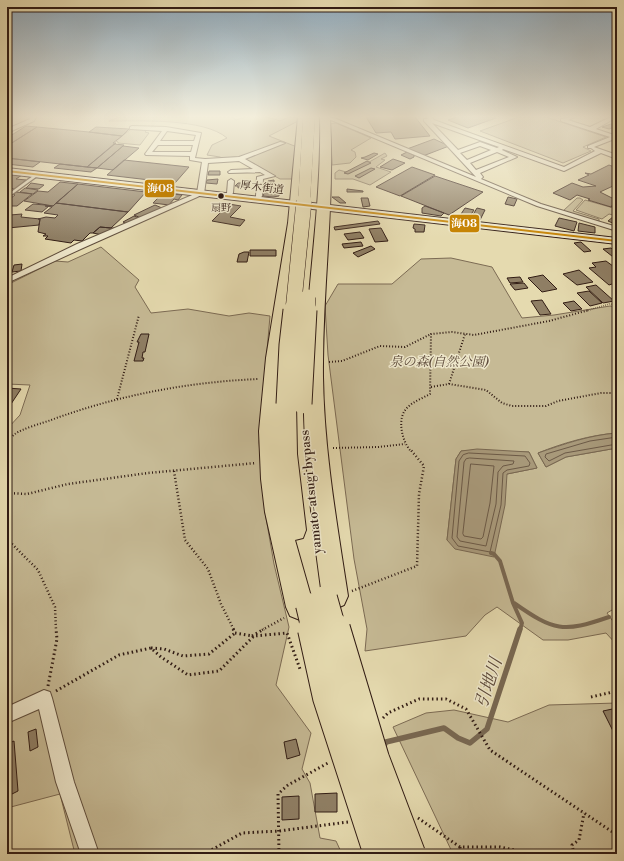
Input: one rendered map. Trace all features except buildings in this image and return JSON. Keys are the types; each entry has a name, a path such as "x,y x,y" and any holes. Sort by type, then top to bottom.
{"highway":[{"path":"300,157 297,204 288,279 277,345 271,430 272,479 281,532 316,603"},
{"name":"yamato-atsugi bypass","path":"294,404 288,345 303,217 307,157"},
{"name":"yamato-atsugi bypass","path":"322,157 315,218 304,345 286,454 294,527 340,695 359,792 380,854"},
{"path":"316,603 321,498 313,411 314,346 324,207 326,157"},
{"name":"yamato-atsugi bypass","path":"340,695 371,757 409,854"}],"street":[{"path":"192,157 192,159 204,161 240,159 245,157"},
{"path":"422,157 539,205 617,228"},
{"path":"462,157 485,184"},
{"path":"467,162 479,157"},
{"path":"476,172 514,157"},
{"path":"532,157 564,169 588,157"},
{"path":"240,159 272,176 260,177 259,196 257,200"},
{"path":"7,281 80,246 201,193 204,161"},
{"path":"231,172 262,170"},
{"name":"厚木街道","path":"7,171 617,241"},
{"path":"228,196 230,193 231,180"},
{"path":"7,714 44,698 64,782 90,854"}],"lane":[{"path":"7,197 38,174"}],"path":[{"path":"322,363 342,361 380,346 405,347 431,334 452,332 474,335 549,321 608,304 617,305"},
{"path":"117,399 139,315"},
{"path":"151,648 161,657 188,675 219,672 253,636 316,603 417,566 419,494 424,466 405,444 402,418 407,407 430,394 431,334"},
{"path":"449,384 465,334"},
{"path":"7,443 15,433 81,409 117,399 158,390 260,378"},
{"path":"431,387 449,384 486,390 502,403 512,406 546,406 558,401 601,393 617,393"},
{"path":"326,449 378,447 405,444"},
{"path":"7,493 26,494 68,484 174,471 257,463"},
{"path":"174,471 185,540 208,569 221,604 235,633"},
{"path":"7,501 10,507 7,529"},
{"path":"7,539 38,570 55,607 57,639 49,684 44,698"},
{"path":"44,698 119,655 151,648 164,649 183,656 209,654 235,633 253,636 287,633 296,661 303,674"},
{"path":"591,697 617,691"},
{"path":"378,723 388,713 419,699 446,699 466,709 477,725 490,750 617,835"},
{"path":"279,854 278,794 288,785 331,760"},
{"path":"574,854 572,845 579,840 584,813"},
{"path":"419,818 460,847 500,847 522,853 534,854"},
{"path":"204,854 242,833 279,831 355,821"},
{"path":"460,847 461,854"}],"green space":[{"path":"220,157 296,157 294,179 280,179 245,160 225,160"},
{"path":"332,157 356,157 350,163 332,165"},
{"path":"378,157 385,157 381,159 385,160 376,167 391,172 370,185 353,179 335,179 335,173 339,170 350,173"},
{"path":"548,157 577,157 563,163"},
{"path":"577,198 583,200 573,211 599,219 599,222 563,211"},
{"path":"585,200 617,209 617,216 609,214 602,219 576,210"},
{"path":"101,247 139,280 135,287 151,313 188,309 229,316 249,313 270,316 259,442 265,512 274,564 289,627 276,685 311,733 302,769 310,783 320,838 336,841 342,854 75,854 60,794 7,808 7,429 20,415 30,385 7,384 7,285 55,261 68,262"},
{"name":"泉の森(自然公園)","path":"451,258 492,267 522,318 554,315 610,306 617,307 617,433 577,440 538,453 546,467 566,457 617,448 617,607 607,613 617,627 617,645 606,633 568,640 543,640 497,607 485,615 466,636 365,651 367,629 354,559 328,355 325,306 338,284 392,284 421,259","holes":["461,451 529,452 537,468 507,474 447,540 456,459"]},
{"path":"617,703 617,854 453,854 393,727 426,713 454,710 508,722 549,705"}],"water":[{"path":"617,433 617,448 566,457 546,467 538,453 567,443"},
{"path":"477,449 529,452 537,468 507,474 505,505 494,557 455,549 447,540 456,459 461,451"}],"waterway":[{"name":"引地川","path":"491,553 494,554 500,561 513,603 522,623 520,630"},
{"path":"514,603 539,619 559,626 580,626 609,617"},
{"name":"引地川","path":"383,747 386,742 444,728 458,738 470,743 487,729 520,629"}],"transit line":[{"name":"海08","path":"7,171 617,241"}],"place":[{"name":"扇野","path":"221,196"}]}
